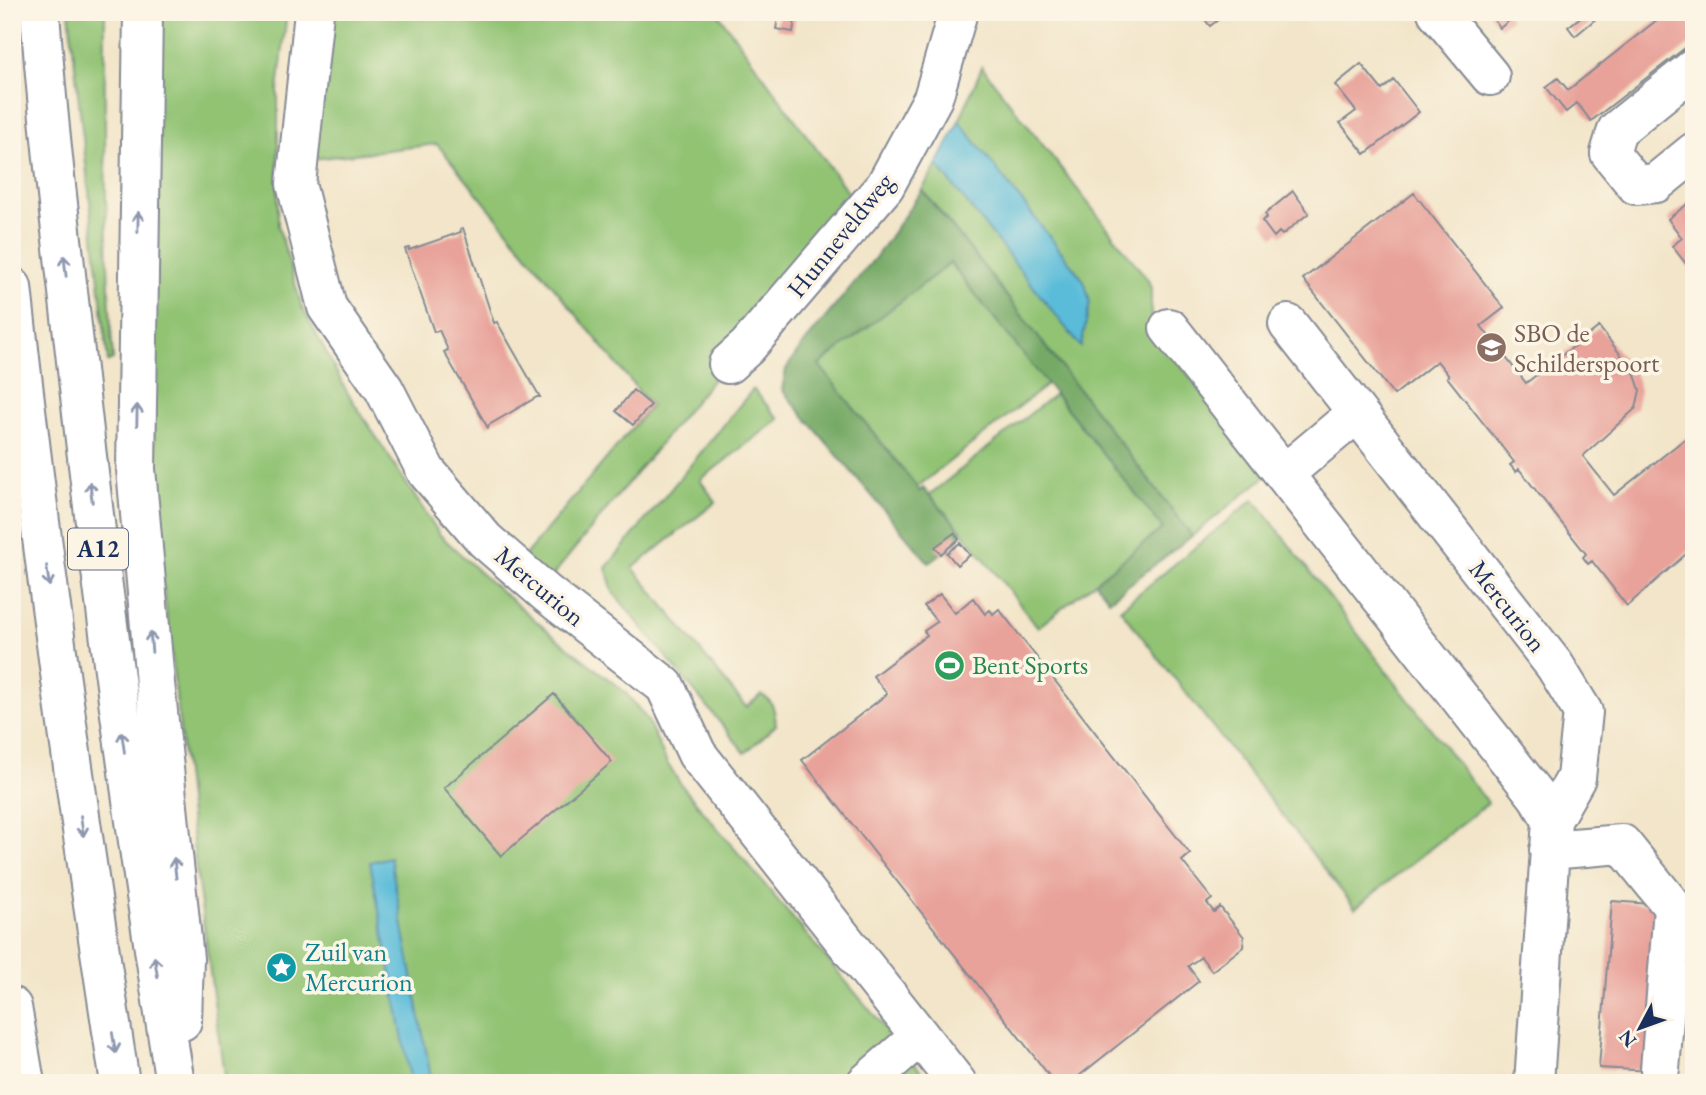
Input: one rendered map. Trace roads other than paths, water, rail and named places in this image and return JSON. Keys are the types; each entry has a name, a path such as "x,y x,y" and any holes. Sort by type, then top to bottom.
{"main road":[{"name":"A12","path":"40,12 62,245 111,652 143,887 175,1083"},
{"name":"A12","path":"143,12 136,469 184,959 180,1083"},
{"name":"Mercurion","path":"314,12 296,184 327,307 384,389 426,471 485,540 546,593 665,686 697,754 957,1083"},
{"name":"Hunneveldweg","path":"728,364 747,347 885,186 933,97 958,12"},
{"path":"1437,12 1490,76"},
{"path":"1694,68 1617,130 1610,153 1636,185 1656,183 1694,152"},
{"name":"A12","path":"12,287 26,411 96,927 120,1083"},
{"name":"Mercurion","path":"1288,324 1555,666 1583,712 1576,778 1550,835 1534,1083"},
{"path":"1169,328 1537,796 1550,835 1622,845 1684,921 1652,1076"},
{"name":"A12","path":"12,357 26,411"},
{"path":"1284,474 1357,413"},
{"path":"12,1007 25,1083"},
{"path":"866,1083 920,1036"},
{"path":"1652,1076 1690,1044"}],"water":[{"path":"959,121 1084,281 1090,302 1081,347 937,165"},
{"path":"390,857 432,1083 411,1083 370,862"}],"place":[{"name":"SBO de Schilderspoort","path":"1491,348"},
{"name":"Bent Sports","path":"949,665"},
{"name":"Zuil van Mercurion","path":"282,967"}]}
